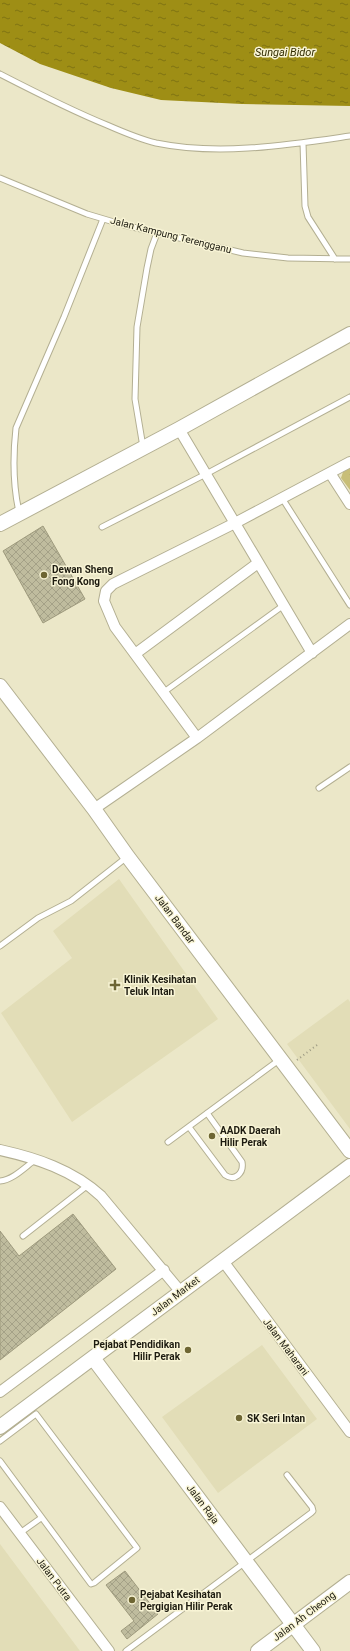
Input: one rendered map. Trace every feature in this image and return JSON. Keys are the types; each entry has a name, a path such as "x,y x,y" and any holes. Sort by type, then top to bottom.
{"street":[{"path":"0,524 179,429 350,334"},
{"path":"179,429 312,653"},
{"path":"197,738 115,627 104,601 106,591 113,584 235,523 350,462"},
{"path":"330,473 350,504"},
{"path":"135,654 258,563"},
{"path":"94,809 197,738 350,624"},
{"name":"Jalan Bandar","path":"2,692 94,809 283,1064 350,1151"},
{"path":"0,1150 55,1166 89,1185 101,1196 164,1270 180,1292"},
{"name":"Jalan Market","path":"1,1424 93,1358 350,1166"},
{"name":"Jalan Maharani","path":"223,1261 350,1432"},
{"path":"0,1392 164,1270"},
{"name":"Jalan Raja","path":"93,1358 294,1624 312,1651"},
{"name":"Jalan Putra","path":"0,1507 109,1651"},
{"name":"Jalan Ah Cheong","path":"258,1651 350,1582"}],"lane":[{"path":"0,74 72,111 130,135 155,143 210,148 247,148 303,143 350,136"},
{"path":"303,143 305,206 308,217 335,259"},
{"name":"Jalan Kampung Terengganu","path":"0,178 62,205 103,219 243,253 265,256 350,259"},
{"path":"20,513 16,496 14,444 16,428 64,317 103,219"},
{"path":"143,448 135,399 137,327 149,262 157,233"},
{"path":"102,527 206,474 350,397"},
{"path":"282,498 350,605"},
{"path":"164,692 284,605"},
{"path":"320,788 350,767"},
{"path":"0,946 38,918 61,908 71,901 128,856"},
{"path":"168,1142 207,1113 283,1064"},
{"path":"189,1127 225,1175 229,1178 238,1176 243,1167 242,1162 207,1113"},
{"path":"0,1181 14,1176 35,1160"},
{"path":"23,1236 89,1185"},
{"path":"0,1441 36,1414 137,1548 91,1584 0,1461"},
{"path":"126,1651 247,1562 313,1511 312,1506 287,1475"},
{"path":"20,1533 41,1518"}],"path":[{"path":"283,1064 317,1045"}],"shaded area":[{"name":"Klinik Kesihatan Teluk Intan","path":"119,879 218,1019 72,1122 1,1013 72,958 53,931"},
{"path":"348,999 350,1002 350,1129 287,1044"},
{"name":"SK Seri Intan","path":"262,1345 317,1419 218,1493 162,1417"},
{"path":"0,1544 80,1651 0,1651"}],"green space":[{"path":"350,468 350,490 341,478 343,472"}],"water":[{"name":"Sungai Bidor","path":"0,0 350,0 350,106 242,104 161,100 111,88 40,64 0,43"}],"building":[{"name":"Dewan Sheng Fong Kong","path":"43,526 85,599 43,623 3,551"},
{"path":"73,1214 116,1269 0,1360 0,1231 19,1256"},
{"name":"Pejabat Kesihatan Pergigian Hilir Perak","path":"125,1571 158,1614 127,1639 121,1631 134,1621 106,1585"}],"place":[{"name":"Dewan Sheng Fong Kong","path":"44,575"},
{"name":"Klinik Kesihatan Teluk Intan","path":"115,985"},
{"name":"AADK Daerah Hilir Perak","path":"212,1136"},
{"name":"Pejabat Pendidikan Hilir Perak","path":"188,1350"},
{"name":"SK Seri Intan","path":"239,1418"},
{"name":"Pejabat Kesihatan Pergigian Hilir Perak","path":"132,1600"}]}
